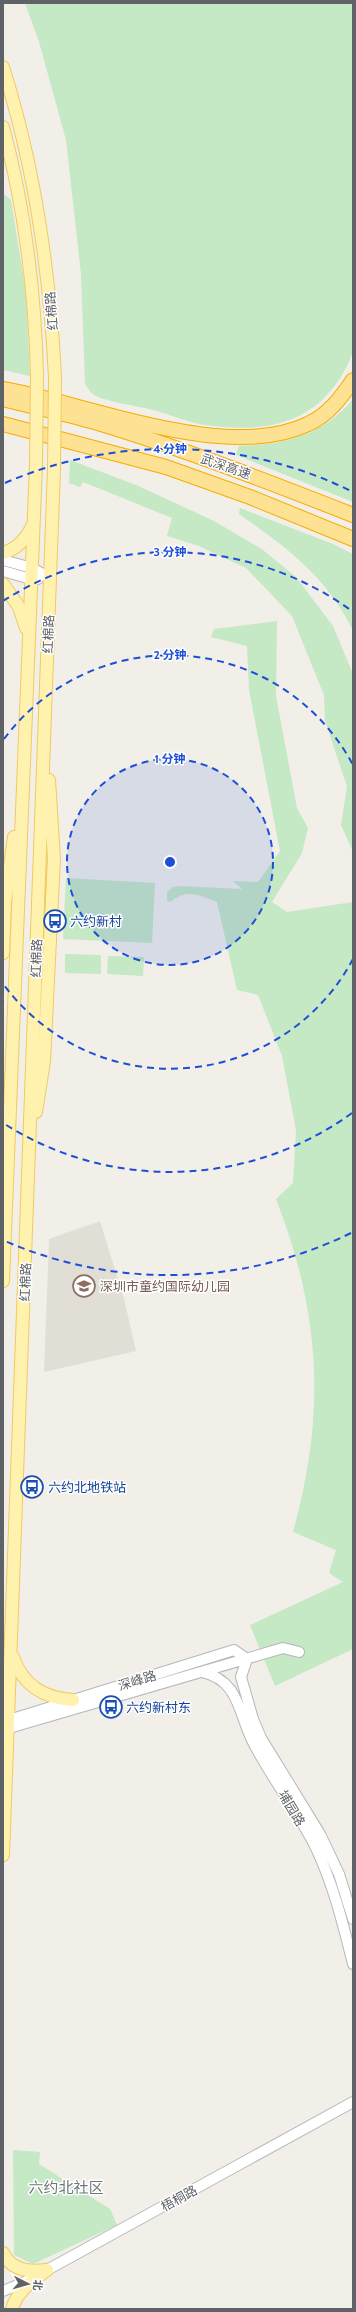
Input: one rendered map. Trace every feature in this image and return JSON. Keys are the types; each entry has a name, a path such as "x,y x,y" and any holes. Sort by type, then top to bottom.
{"highway":[{"path":"3,389 38,395 183,431 229,437 262,438 291,431 309,424 329,411 353,380"},
{"name":"武深高速","path":"3,399 97,423 133,434 256,477 353,515"},
{"name":"武深高速","path":"3,424 166,467 250,497 353,539"}],"main road":[{"name":"红棉路","path":"3,67 22,132 37,199 49,285 55,378 54,469 12,1652 6,1724 3,1855"},
{"name":"红棉路","path":"3,127 20,204 28,256 35,316 37,375 34,521 3,1281"},
{"path":"3,553 13,549 22,542 29,533 34,521"},
{"path":"3,584 19,607 29,641"},
{"path":"3,954 5,902 23,786"},
{"path":"12,1652 17,1667 32,1687 43,1694 57,1699 74,1700"},
{"path":"3,2253 18,2269 31,2272 47,2270"},
{"path":"12,2309 17,2297 25,2288 47,2270"}],"street":[{"path":"3,560 32,574"},
{"path":"3,571 32,574 50,578"},
{"name":"深峰路","path":"6,1724 202,1672 282,1648 299,1652"},
{"name":"深峰路","path":"6,1724 74,1700 234,1650 247,1659"},
{"name":"埔园路","path":"247,1659 241,1677 253,1719 261,1738 320,1834 339,1874 353,1919"},
{"name":"埔园路","path":"202,1672 219,1678 233,1691 252,1742 315,1847 331,1885 353,1964"},
{"name":"梧桐路","path":"3,2291 47,2270 353,2102"}],"shaded area":[{"name":"深圳市童约国际幼儿园","path":"100,1221 124,1299 136,1351 44,1372 49,1239"}],"green space":[{"path":"25,3 353,3 353,352 342,375 328,394 313,408 295,418 275,424 230,428 199,424 153,410 107,400 94,395 85,384 81,274 66,140 39,42"},
{"path":"3,193 11,200 26,293 30,376 3,370"},
{"path":"353,399 353,502 236,455 239,446 271,443 302,436 329,421 342,411"},
{"path":"70,460 136,485 214,521 263,550 296,577 333,626 353,674 353,852 341,825 347,786 325,721 324,695 292,616 246,568 199,546 167,536 172,518 83,482 80,487 69,483"},
{"path":"240,508 333,544 353,554 353,631 343,612 318,579 289,551 239,514"},
{"path":"277,621 276,696 297,808 308,828 302,853 272,902 287,912 353,902 353,1649 275,1686 250,1625 343,1582 329,1573 336,1550 293,1532 304,1488 311,1446 314,1404 314,1364 310,1324 302,1283 291,1242 276,1199 293,1183 296,1130 282,1056 258,995 237,990 217,902 199,895 188,894 182,895 170,902 167,901 167,892 173,887 181,886 242,889 233,881 258,882 280,851 249,690 247,646 211,637 214,629"},
{"path":"66,878 155,883 152,943 63,939"},
{"path":"65,954 101,955 101,974 65,973"},
{"path":"108,956 144,957 143,976 107,974"},
{"path":"13,2150 40,2152 39,2164 110,2209 117,2225 33,2264 14,2255"}],"place":[{"name":"六约新村","path":"55,921"},
{"name":"深圳市童约国际幼儿园","path":"84,1286"},
{"name":"六约北地铁站","path":"32,1487"},
{"name":"六约新村东","path":"111,1707"}],"district":[{"name":"六约北社区","path":"66,2188"}]}
